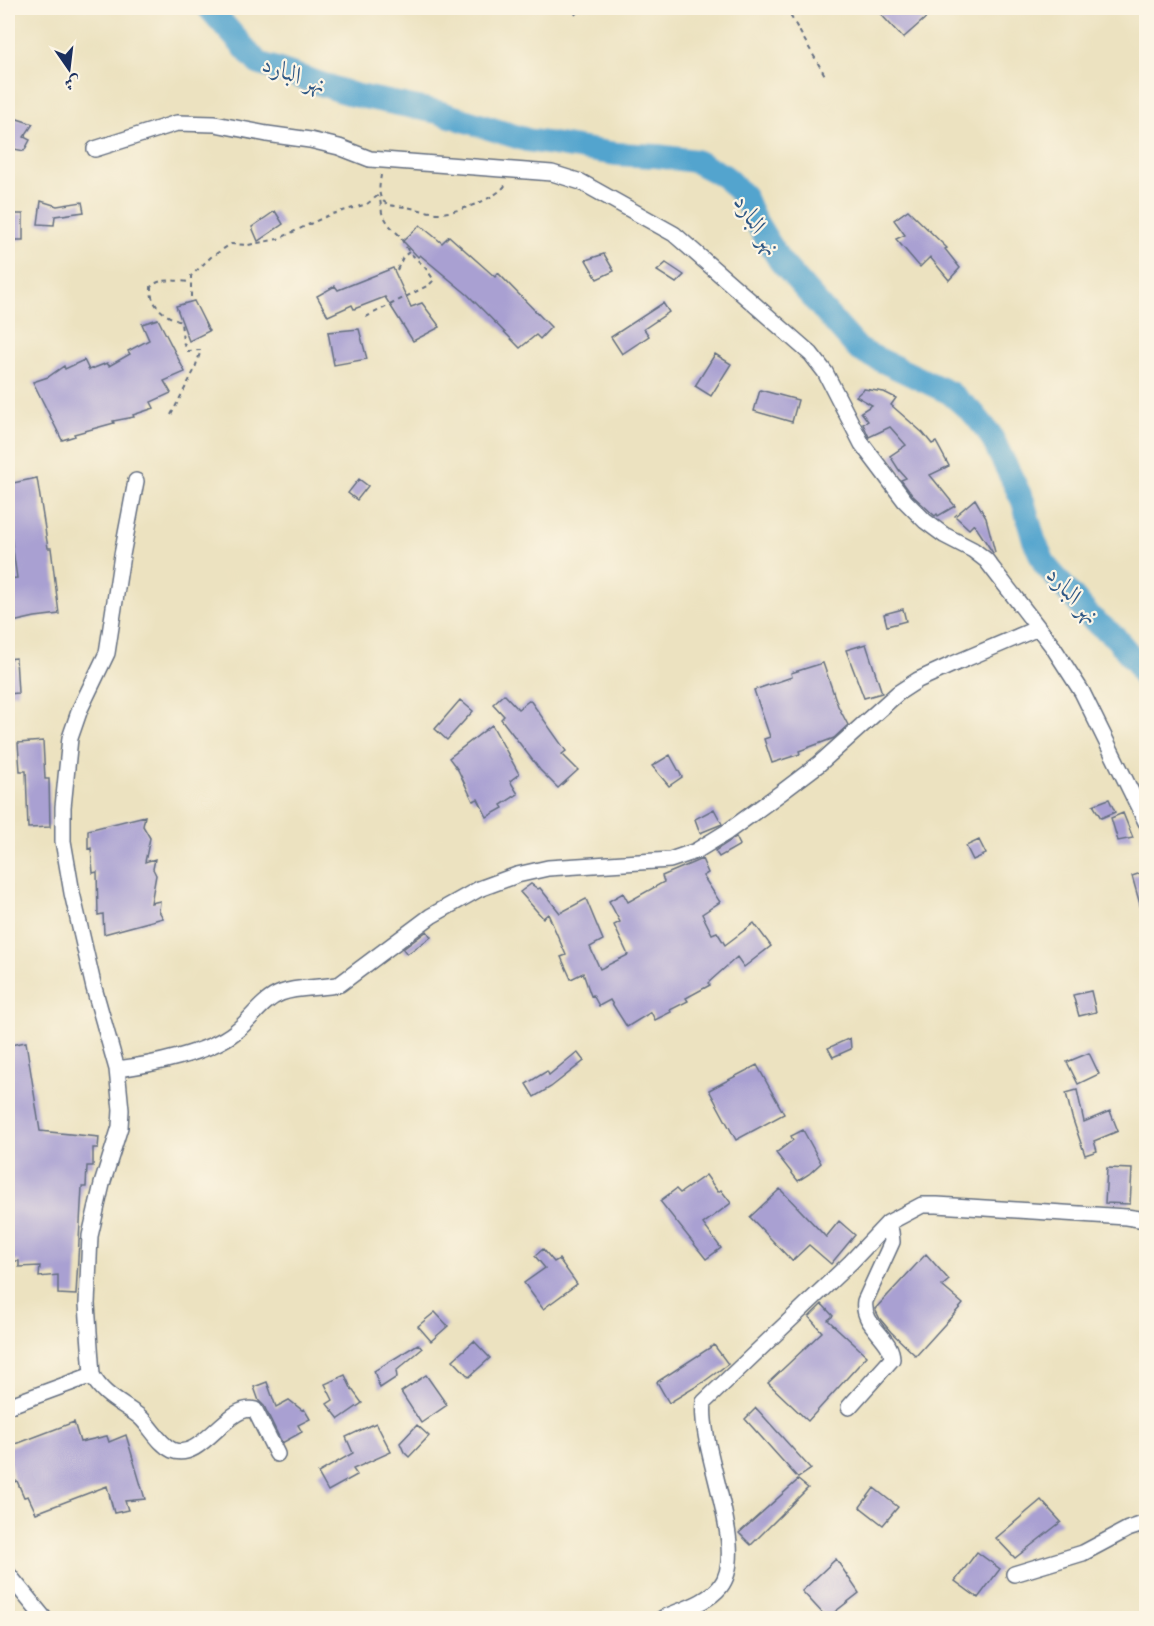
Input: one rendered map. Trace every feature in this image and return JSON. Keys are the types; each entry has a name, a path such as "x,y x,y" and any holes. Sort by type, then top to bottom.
{"street":[{"path":"95,149 177,123 215,124 310,140 339,147 370,159 552,173 581,182 674,234 810,354 825,372 862,444 905,501 944,536 973,550 986,560 1038,628 1082,692 1146,822"},
{"path":"136,481 107,653 80,709 70,738 63,807 63,841 72,893 94,988 117,1069 121,1110 120,1127 102,1184 90,1236 87,1304 92,1375 108,1396 141,1419 172,1450 185,1451 195,1446 236,1414 248,1408 255,1410 259,1415 277,1454"},
{"path":"117,1069 202,1050 222,1041 234,1033 264,1003 279,993 340,984 431,916 479,889 548,868 670,860 696,851 727,832 819,764 898,693 942,669 1038,628"},
{"path":"663,1618 708,1597 720,1587 728,1571 728,1535 703,1425 704,1402 851,1262 886,1225 922,1205 1146,1220"},
{"path":"849,1407 892,1359 891,1351 867,1318 864,1309 865,1301 892,1242 891,1232 886,1225"},
{"path":"8,1406 92,1375"},
{"path":"1014,1574 1083,1553 1146,1523"},
{"path":"8,1574 44,1618"}],"path":[{"path":"575,15 579,8"},
{"path":"786,8 826,77"},
{"path":"366,317 429,285 434,279 409,252 382,213 380,196 382,160"},
{"path":"380,196 388,204 417,211 440,213 455,211 496,195 506,187 512,171"},
{"path":"191,297 191,276 211,256 231,244 248,245 278,239 329,215 367,204 380,196"},
{"path":"397,270 403,257 409,252"},
{"path":"171,415 194,371 201,350 188,351 183,342 181,322 164,315 152,299 151,287 155,282 163,280 191,282"}],"building":[{"path":"875,8 937,8 903,38"},
{"path":"8,116 33,124 24,137 30,140 24,151 9,148 11,136 8,135"},
{"path":"41,201 57,206 82,202 84,212 55,216 54,225 38,224"},
{"path":"908,210 947,248 945,249 960,268 949,280 930,257 920,267 896,239 905,235 894,220"},
{"path":"275,211 283,224 258,241 252,227"},
{"path":"8,214 23,214 23,240 8,240"},
{"path":"420,225 442,243 449,236 495,277 498,273 551,327 540,339 536,335 520,348 468,295 420,255 418,257 403,241"},
{"path":"604,254 614,271 597,279 586,260"},
{"path":"666,263 684,275 676,283 657,271"},
{"path":"393,268 411,307 422,303 440,327 413,341 385,297 354,309 352,305 328,316 317,296 335,286 338,290"},
{"path":"194,301 209,331 189,341 176,306"},
{"path":"663,303 669,312 644,329 649,336 622,354 611,337"},
{"path":"158,319 185,372 164,381 171,393 151,402 154,408 133,415 134,417 113,421 114,423 74,434 75,436 62,440 33,382 48,377 64,366 65,369 84,360 89,370 107,363 109,366 130,354 128,351 149,340 142,324"},
{"path":"359,329 367,359 334,365 328,332"},
{"path":"715,354 731,364 711,396 695,386"},
{"path":"864,389 884,392 896,398 891,405 932,444 936,442 949,466 930,475 955,506 935,516 912,495 901,480 906,478 890,456 906,445 890,427 869,437 863,424 868,421 861,412 872,405 856,396"},
{"path":"760,390 798,400 792,422 754,411"},
{"path":"37,478 48,548 51,548 59,614 8,623 8,579 17,578 8,515 8,484"},
{"path":"359,479 368,486 357,500 348,493"},
{"path":"975,499 986,518 995,552 993,553 974,524 969,529 955,516"},
{"path":"903,609 906,621 887,626 884,614"},
{"path":"866,644 882,693 864,698 846,650"},
{"path":"16,658 18,693 8,694 8,659"},
{"path":"823,663 838,706 848,725 834,738 799,751 800,754 772,763 764,739 770,737 754,690 792,677 791,673"},
{"path":"504,694 518,709 530,700 566,751 562,754 578,770 558,788 540,770 501,719 504,716 493,704"},
{"path":"460,700 473,711 447,740 435,729"},
{"path":"492,725 519,774 510,781 518,794 501,805 503,808 487,817 478,799 473,801 458,770 449,758"},
{"path":"43,741 45,779 49,779 50,827 28,828 26,771 20,771 18,743"},
{"path":"670,755 682,777 669,786 652,766"},
{"path":"1109,799 1115,812 1101,818 1093,805"},
{"path":"714,809 722,824 700,833 695,819"},
{"path":"1123,813 1133,838 1118,841 1111,818"},
{"path":"145,816 143,826 150,838 145,862 155,859 153,869 156,875 151,903 160,901 159,911 163,918 104,934 103,914 98,915 97,872 93,873 91,848 88,849 88,830"},
{"path":"736,837 740,845 719,857 715,851"},
{"path":"979,840 986,854 973,860 966,846"},
{"path":"702,859 708,873 703,876 720,902 702,914 712,934 717,932 725,945 754,923 771,946 744,967 737,957 708,983 710,985 686,998 688,1001 670,1010 671,1012 655,1020 651,1012 627,1027 610,1000 599,1006 593,995 591,996 583,973 571,979 561,957 566,955 548,914 543,918 520,892 531,884 540,888 560,913 586,899 603,940 590,947 600,969 628,955 614,925 620,922 609,901 623,893 628,902 664,882 662,876"},
{"path":"1144,872 1146,914 1143,915 1132,876"},
{"path":"427,931 431,937 407,954 403,949"},
{"path":"1091,991 1096,1012 1079,1016 1073,995"},
{"path":"850,1038 851,1049 833,1057 828,1048"},
{"path":"26,1042 40,1131 99,1137 98,1148 93,1148 93,1166 87,1166 86,1187 82,1187 76,1295 58,1294 58,1275 39,1277 40,1266 19,1267 19,1261 8,1261 8,1056 11,1055 10,1045"},
{"path":"577,1052 584,1061 551,1087 534,1097 526,1084 547,1071 549,1075"},
{"path":"1089,1053 1099,1074 1078,1084 1067,1062"},
{"path":"757,1065 784,1114 736,1140 709,1090"},
{"path":"1077,1090 1084,1122 1110,1111 1118,1131 1094,1141 1097,1151 1085,1155 1066,1093"},
{"path":"803,1130 821,1163 798,1181 776,1153 793,1140 791,1136"},
{"path":"1107,1168 1132,1169 1130,1204 1105,1203"},
{"path":"706,1175 718,1192 721,1190 731,1203 703,1224 721,1248 706,1259 660,1201 676,1189 680,1193"},
{"path":"780,1189 826,1237 839,1221 855,1235 831,1264 809,1245 792,1261 750,1217"},
{"path":"543,1249 554,1262 559,1259 577,1284 543,1309 524,1283 545,1268 535,1256"},
{"path":"926,1254 949,1280 942,1286 963,1304 916,1356 891,1332 875,1309"},
{"path":"822,1304 833,1316 828,1320 867,1356 808,1421 768,1383 822,1332 809,1317"},
{"path":"435,1312 448,1326 431,1341 418,1326"},
{"path":"474,1341 490,1358 469,1377 453,1360"},
{"path":"418,1344 422,1349 396,1371 397,1377 380,1388 374,1371"},
{"path":"714,1345 728,1364 669,1403 657,1382"},
{"path":"345,1375 362,1403 339,1419 327,1404 333,1400 325,1384"},
{"path":"426,1375 447,1405 421,1423 401,1392"},
{"path":"267,1382 276,1407 289,1400 302,1410 304,1409 310,1419 298,1425 302,1432 282,1443 254,1387"},
{"path":"756,1408 811,1469 798,1478 745,1419"},
{"path":"74,1422 80,1442 107,1436 109,1442 126,1435 145,1499 125,1501 128,1510 114,1513 107,1486 36,1513 28,1496 24,1497 17,1481 14,1482 10,1462 8,1463 8,1447"},
{"path":"376,1423 391,1452 353,1469 357,1475 328,1491 318,1473 353,1453 346,1437"},
{"path":"417,1425 429,1436 409,1457 400,1443"},
{"path":"798,1480 808,1488 751,1545 739,1533"},
{"path":"874,1488 898,1507 883,1525 860,1507"},
{"path":"1041,1500 1061,1522 1015,1558 996,1538"},
{"path":"977,1552 1000,1569 978,1598 955,1581"},
{"path":"836,1559 859,1593 827,1618 802,1591"}],"waterway":[{"name":"نهر البارد","path":"209,8 258,63 354,95 438,112 527,140 616,154 695,161 724,176 744,196 753,217 780,261 859,350 950,393 974,414 990,434 1023,501 1034,540 1045,565 1091,618 1115,637 1137,663 1146,681"}]}
